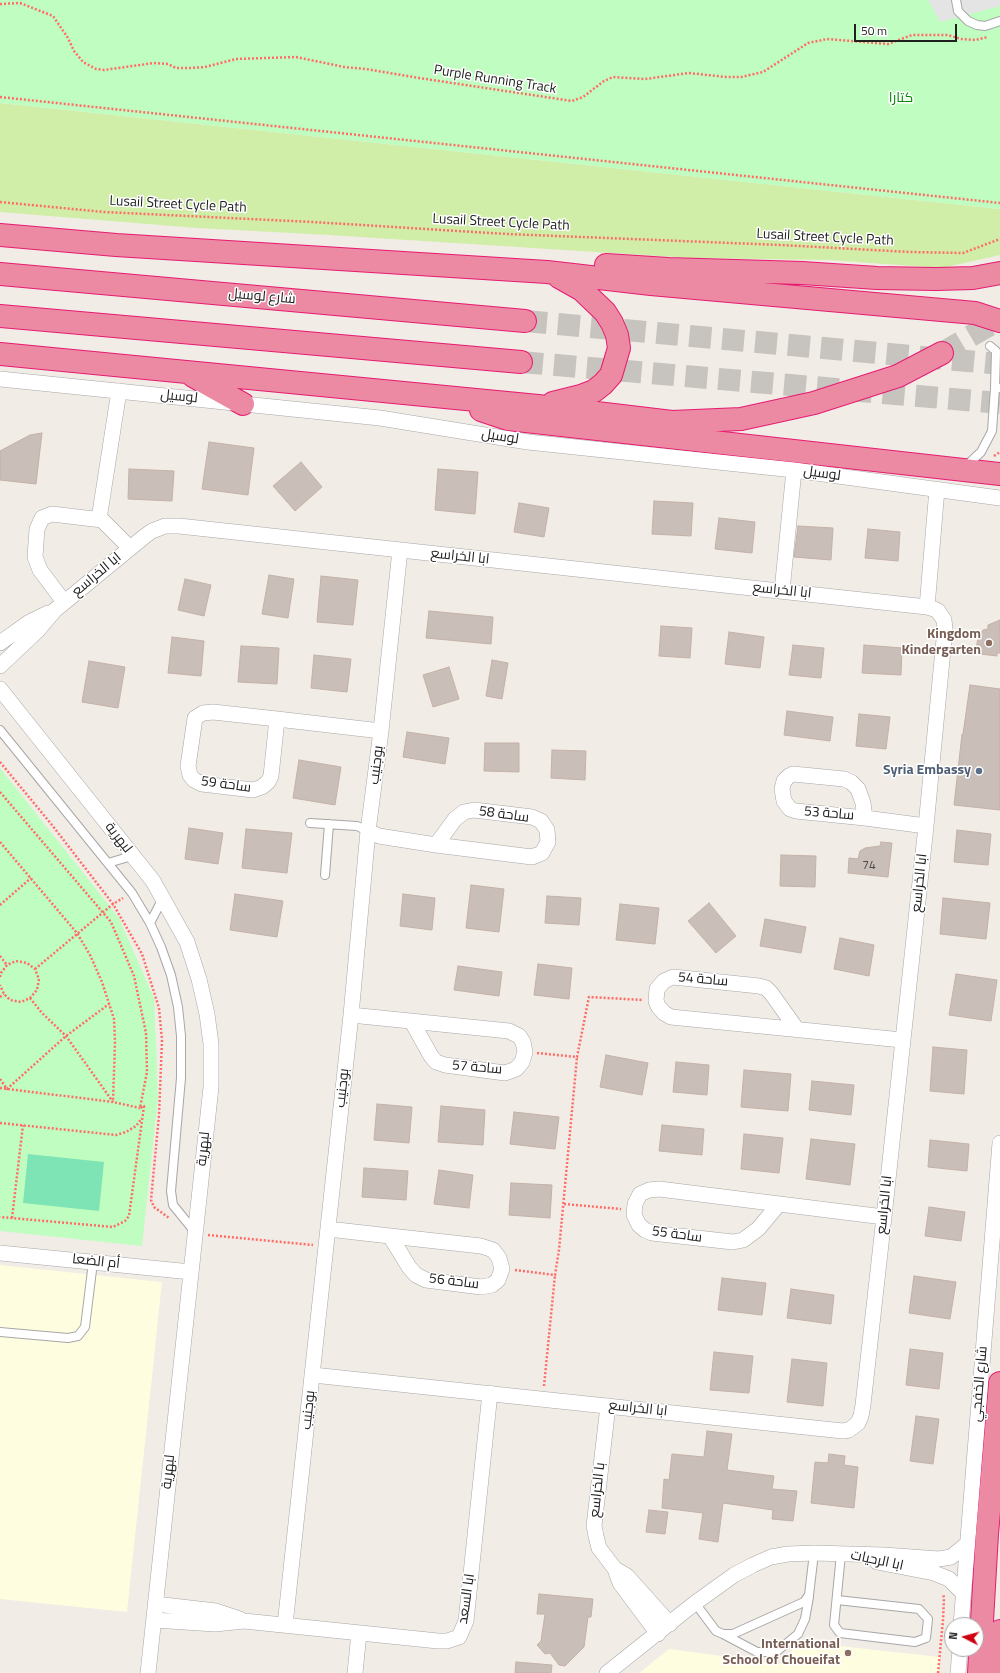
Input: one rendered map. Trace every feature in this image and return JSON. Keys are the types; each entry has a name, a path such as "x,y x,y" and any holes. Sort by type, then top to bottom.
{"highway":[{"path":"0,235 116,245 547,272 651,284 976,313 1000,321"},
{"path":"393,262 452,256 668,269 802,273 877,278 973,278 1000,273"},
{"path":"538,406 575,398 594,391 611,375 619,348 617,334 612,323 601,307 589,296 569,282 547,272"},
{"name":"شارع لوسيل","path":"0,274 525,321"},
{"path":"0,316 522,362"},
{"path":"0,354 538,406 672,422 741,419 814,403 898,376 942,353"},
{"path":"185,372 243,404"},
{"path":"442,397 508,419 1000,474"},
{"path":"979,1673 987,1534 1000,1383"},
{"path":"995,1673 1000,1631"}],"street":[{"name":"لوسيل","path":"0,379 380,418 528,442 794,470 1000,498"},
{"path":"99,519 119,391"},
{"path":"782,591 794,470"},
{"path":"927,607 937,489"},
{"name":"ابا الخراسع","path":"59,606 37,563 34,550 38,522 42,518 52,514 99,519 106,523 130,548"},
{"name":"ابا الخراسع","path":"0,666 37,631 59,606 152,531 165,526 187,527 927,607 934,609 944,620 946,629 926,826 863,1405 861,1416 853,1428 843,1431 313,1374"},
{"name":"بوجنيب","path":"286,1625 351,1015 368,830 381,731 400,550"},
{"name":"ابا الخراسع","path":"0,643 28,623 59,606"},
{"name":"لبهرية","path":"0,689 153,881 164,897 187,942 199,979 207,1014 211,1044 211,1087 148,1673"},
{"name":"ساحة 59","path":"277,719 271,776 268,782 262,787 253,790 202,784 194,780 190,775 188,766 193,727 197,715 203,713 213,712 277,719 381,731"},
{"name":"ساحة 53","path":"866,818 858,789 844,778 793,774 784,781 782,788 784,801 790,809 796,811 926,826"},
{"name":"ساحة 58","path":"368,830 380,836 436,845 532,857 542,853 548,842 547,830 541,821 532,818 474,810 464,812 455,819 436,845"},
{"name":"ساحة 54","path":"656,1001 657,989 660,984 668,978 673,977 758,986 766,988 771,993 796,1028"},
{"path":"656,1001 660,1010 671,1017 796,1028 902,1040"},
{"path":"351,1015 509,1031 519,1036 523,1042 525,1052"},
{"name":"ساحة 57","path":"412,1022 431,1056 436,1062 445,1065 505,1073 516,1069 522,1062 525,1052"},
{"name":"شارع الخفجي","path":"962,1617 1000,1143"},
{"path":"635,1211 635,1204 640,1194 649,1190 659,1189 884,1217"},
{"name":"ساحة 55","path":"635,1211 634,1214 639,1225 645,1230 664,1234 733,1242 743,1240 758,1229 779,1204"},
{"path":"328,1230 481,1246 493,1250 499,1258 502,1269"},
{"name":"ساحة 56","path":"390,1236 412,1271 416,1275 426,1280 481,1287 492,1285 498,1280 502,1269"},
{"name":"أم الضعا","path":"0,1253 191,1272"},
{"name":"ابا السعد","path":"154,1620 215,1624 244,1621 447,1641 459,1637 463,1631 467,1610 490,1393"},
{"name":"با الخراسع","path":"608,1406 594,1526 596,1536 599,1548 615,1569 620,1583 658,1634"},
{"name":"ابا الرحيات","path":"841,1554 939,1559 951,1557 967,1544"},
{"path":"608,1673 695,1603 734,1575 753,1565 771,1557 788,1554 841,1554"},
{"name":"ابا الرحيات","path":"841,1554 883,1564 934,1573 955,1584 963,1594"},
{"name":"با الخراسع","path":"615,1569 627,1576 670,1624"},
{"name":"ابا السعد","path":"155,1604 216,1611 244,1621"},
{"path":"355,1673 359,1633"},
{"path":"958,1673 959,1657"}],"lane":[{"path":"956,0 958,11 968,21 977,25 985,26 1000,20"},
{"path":"961,470 981,452 992,431 998,388 996,352 990,346"},
{"path":"0,730 132,893 150,923 161,947 171,974 178,1007 181,1036 181,1078 171,1191 173,1205 195,1233"},
{"path":"310,823 357,826 368,830"},
{"path":"325,875 330,824"},
{"path":"108,863 132,856"},
{"path":"150,923 164,897"},
{"path":"0,1332 68,1338 78,1336 85,1327 93,1262"},
{"path":"695,1603 716,1631 757,1652 776,1652 798,1634 805,1619 814,1553"},
{"path":"837,1600 919,1610 928,1619 926,1638 915,1642 840,1633 834,1625 841,1554"},
{"path":"723,1634 733,1634 799,1605 804,1602 809,1595"}],"path":[{"name":"Purple Running Track","path":"0,4 20,3 53,16 83,62 96,69 104,70 154,63 168,64 176,68 191,68 205,67 236,59 296,57 344,67 366,69 572,101 583,96 612,77 645,79 689,73 741,77 763,72 808,43 827,39 888,44 912,35 948,35 961,39 975,40 986,38 993,34"},
{"path":"0,97 1000,202"},
{"name":"Lusail Street Cycle Path","path":"0,202 104,212 313,222 507,234 781,245 910,252 962,253 1000,239"},
{"path":"0,762 52,825 113,904 142,954 159,1008 162,1040 161,1078 151,1193 154,1207 171,1220"},
{"path":"0,792 111,922 134,976 146,1033 147,1072 140,1108"},
{"path":"0,842 77,933 90,955 114,1019 115,1042 113,1102"},
{"path":"0,905 31,878"},
{"path":"35,969 113,904 132,893"},
{"path":"0,956 7,965"},
{"path":"0,977 7,965 16,961 27,963 35,969 39,979 37,990 30,998 21,1002 10,1000 4,994 0,985"},
{"path":"0,997 4,994"},
{"path":"543,1399 555,1275 560,1250 577,1057 589,997 656,1001"},
{"path":"30,998 42,1013 66,1036 113,1102"},
{"path":"7,1089 66,1036 109,1004"},
{"path":"525,1052 577,1057"},
{"path":"0,1079 7,1089"},
{"path":"0,1088 113,1102 140,1108 144,1106 129,1216 125,1221 113,1226 0,1217"},
{"path":"0,1123 116,1135 126,1132 136,1126 143,1118"},
{"path":"12,1218 23,1125"},
{"path":"564,1204 635,1211"},
{"path":"195,1233 326,1247"},
{"path":"502,1269 555,1275"},
{"path":"938,1673 944,1598 940,1587 942,1576"}],"shaded area":[{"path":"928,0 1000,0 1000,6 940,22"},
{"path":"0,1265 162,1282 127,1612 0,1599"},
{"name":"International School of Choueifat","path":"793,1641 940,1657 938,1673 639,1673 669,1649 790,1665"}],"green space":[{"name":"كتارا","path":"0,0 1000,0 1000,209 0,103"},
{"path":"0,103 1000,209 1000,255 942,268 829,260 690,258 197,228 0,212"},
{"path":"0,768 119,918 154,998 158,1097 142,1246 0,1231"},
{"path":"28,1154 104,1162 99,1211 23,1203"}],"building":[{"path":"42,433 36,484 0,480 0,451 30,435"},
{"path":"209,442 254,448 248,495 202,489"},
{"path":"301,462 322,487 295,511 273,486"},
{"path":"129,469 174,471 172,501 128,499"},
{"path":"438,469 478,472 475,514 435,510"},
{"path":"654,501 693,503 691,536 652,534"},
{"path":"519,503 549,508 544,537 514,532"},
{"path":"719,518 755,522 752,553 715,549"},
{"path":"798,526 833,528 831,560 794,557"},
{"path":"868,529 900,532 898,561 865,558"},
{"path":"269,575 294,579 288,618 262,614"},
{"path":"321,576 358,580 353,625 317,622"},
{"path":"185,579 211,585 204,616 178,610"},
{"path":"429,611 493,617 491,644 426,638"},
{"name":"Kingdom Kindergarten","path":"1000,620 1000,653 997,653 997,656 980,654 976,650 978,637 983,630 988,629 988,625"},
{"path":"661,626 692,628 690,658 659,656"},
{"path":"729,632 764,637 760,668 725,664"},
{"path":"172,637 204,641 201,676 168,673"},
{"path":"793,645 824,648 821,678 789,675"},
{"path":"864,645 902,648 901,675 862,673"},
{"path":"241,646 279,648 277,684 238,682"},
{"path":"314,655 351,659 347,692 311,688"},
{"path":"492,660 508,663 502,699 486,696"},
{"path":"89,661 125,667 118,708 82,702"},
{"path":"449,667 459,699 433,707 423,675"},
{"name":"Syria Embassy","path":"970,685 1000,689 1000,810 954,805 962,734"},
{"path":"787,711 833,717 830,741 784,735"},
{"path":"859,714 890,717 886,749 856,746"},
{"path":"407,732 449,738 445,764 403,757"},
{"path":"485,743 519,743 519,772 484,771"},
{"path":"552,750 586,751 585,780 551,778"},
{"path":"299,760 341,767 335,805 293,798"},
{"path":"189,828 223,833 218,864 185,859"},
{"path":"246,829 292,833 287,873 242,868"},
{"path":"957,830 991,834 988,865 954,862"},
{"path":"881,842 892,843 888,877 848,873 849,858 858,859 860,851 865,848 880,846"},
{"path":"781,855 816,856 815,887 780,886"},
{"path":"471,885 504,889 499,932 466,928"},
{"path":"235,894 283,901 277,937 230,930"},
{"path":"403,894 435,898 432,930 400,926"},
{"path":"547,896 581,898 579,925 545,923"},
{"path":"943,898 990,903 986,939 940,934"},
{"path":"709,903 736,936 716,953 688,921"},
{"path":"620,904 659,908 655,944 616,940"},
{"path":"765,919 806,927 801,953 760,946"},
{"path":"840,938 874,945 869,976 834,969"},
{"path":"538,964 572,968 569,999 534,995"},
{"path":"458,966 502,972 499,996 454,990"},
{"path":"956,974 997,980 991,1021 949,1015"},
{"path":"933,1047 967,1050 964,1094 930,1091"},
{"path":"606,1055 648,1063 642,1095 600,1087"},
{"path":"676,1062 709,1065 707,1095 673,1092"},
{"path":"744,1070 791,1074 788,1111 741,1107"},
{"path":"812,1081 854,1085 851,1115 809,1110"},
{"path":"377,1104 412,1107 409,1143 374,1140"},
{"path":"441,1106 485,1110 483,1145 438,1142"},
{"path":"514,1112 559,1117 555,1149 510,1144"},
{"path":"662,1125 704,1129 702,1155 659,1151"},
{"path":"744,1134 783,1138 779,1173 741,1169"},
{"path":"811,1139 855,1144 850,1185 806,1179"},
{"path":"930,1140 969,1144 967,1171 928,1167"},
{"path":"364,1168 408,1171 406,1200 362,1197"},
{"path":"439,1170 473,1175 469,1208 434,1204"},
{"path":"511,1183 552,1185 550,1218 509,1215"},
{"path":"929,1207 965,1212 961,1241 925,1236"},
{"path":"914,1276 956,1282 950,1319 909,1313"},
{"path":"722,1278 766,1283 762,1315 718,1310"},
{"path":"791,1289 834,1295 831,1324 787,1318"},
{"path":"910,1349 943,1353 939,1389 906,1385"},
{"path":"714,1352 753,1356 749,1393 710,1390"},
{"path":"792,1359 827,1363 823,1406 787,1402"},
{"path":"916,1416 939,1419 933,1464 910,1461"},
{"path":"707,1431 732,1434 727,1470 774,1476 772,1489 797,1491 793,1521 772,1519 773,1510 723,1503 718,1542 699,1539 703,1513 662,1508 664,1479 669,1480 672,1454 704,1457"},
{"path":"829,1454 845,1456 844,1465 858,1467 854,1508 811,1503 815,1462 828,1463"},
{"path":"649,1510 668,1512 665,1534 646,1532"},
{"path":"539,1594 593,1599 591,1617 588,1617 584,1647 565,1666 559,1665 550,1653 545,1654 537,1645 541,1641 545,1614 537,1614"},
{"path":"516,1662 552,1665 551,1673 515,1673"}],"tunnel":[{"path":"942,353 1000,319"},
{"path":"525,321 1000,364"},
{"path":"521,362 1000,403"}],"place":[{"name":"Kingdom Kindergarten","path":"989,643"},
{"name":"Syria Embassy","path":"979,771"},
{"name":"International School of Choueifat","path":"848,1653"}]}
